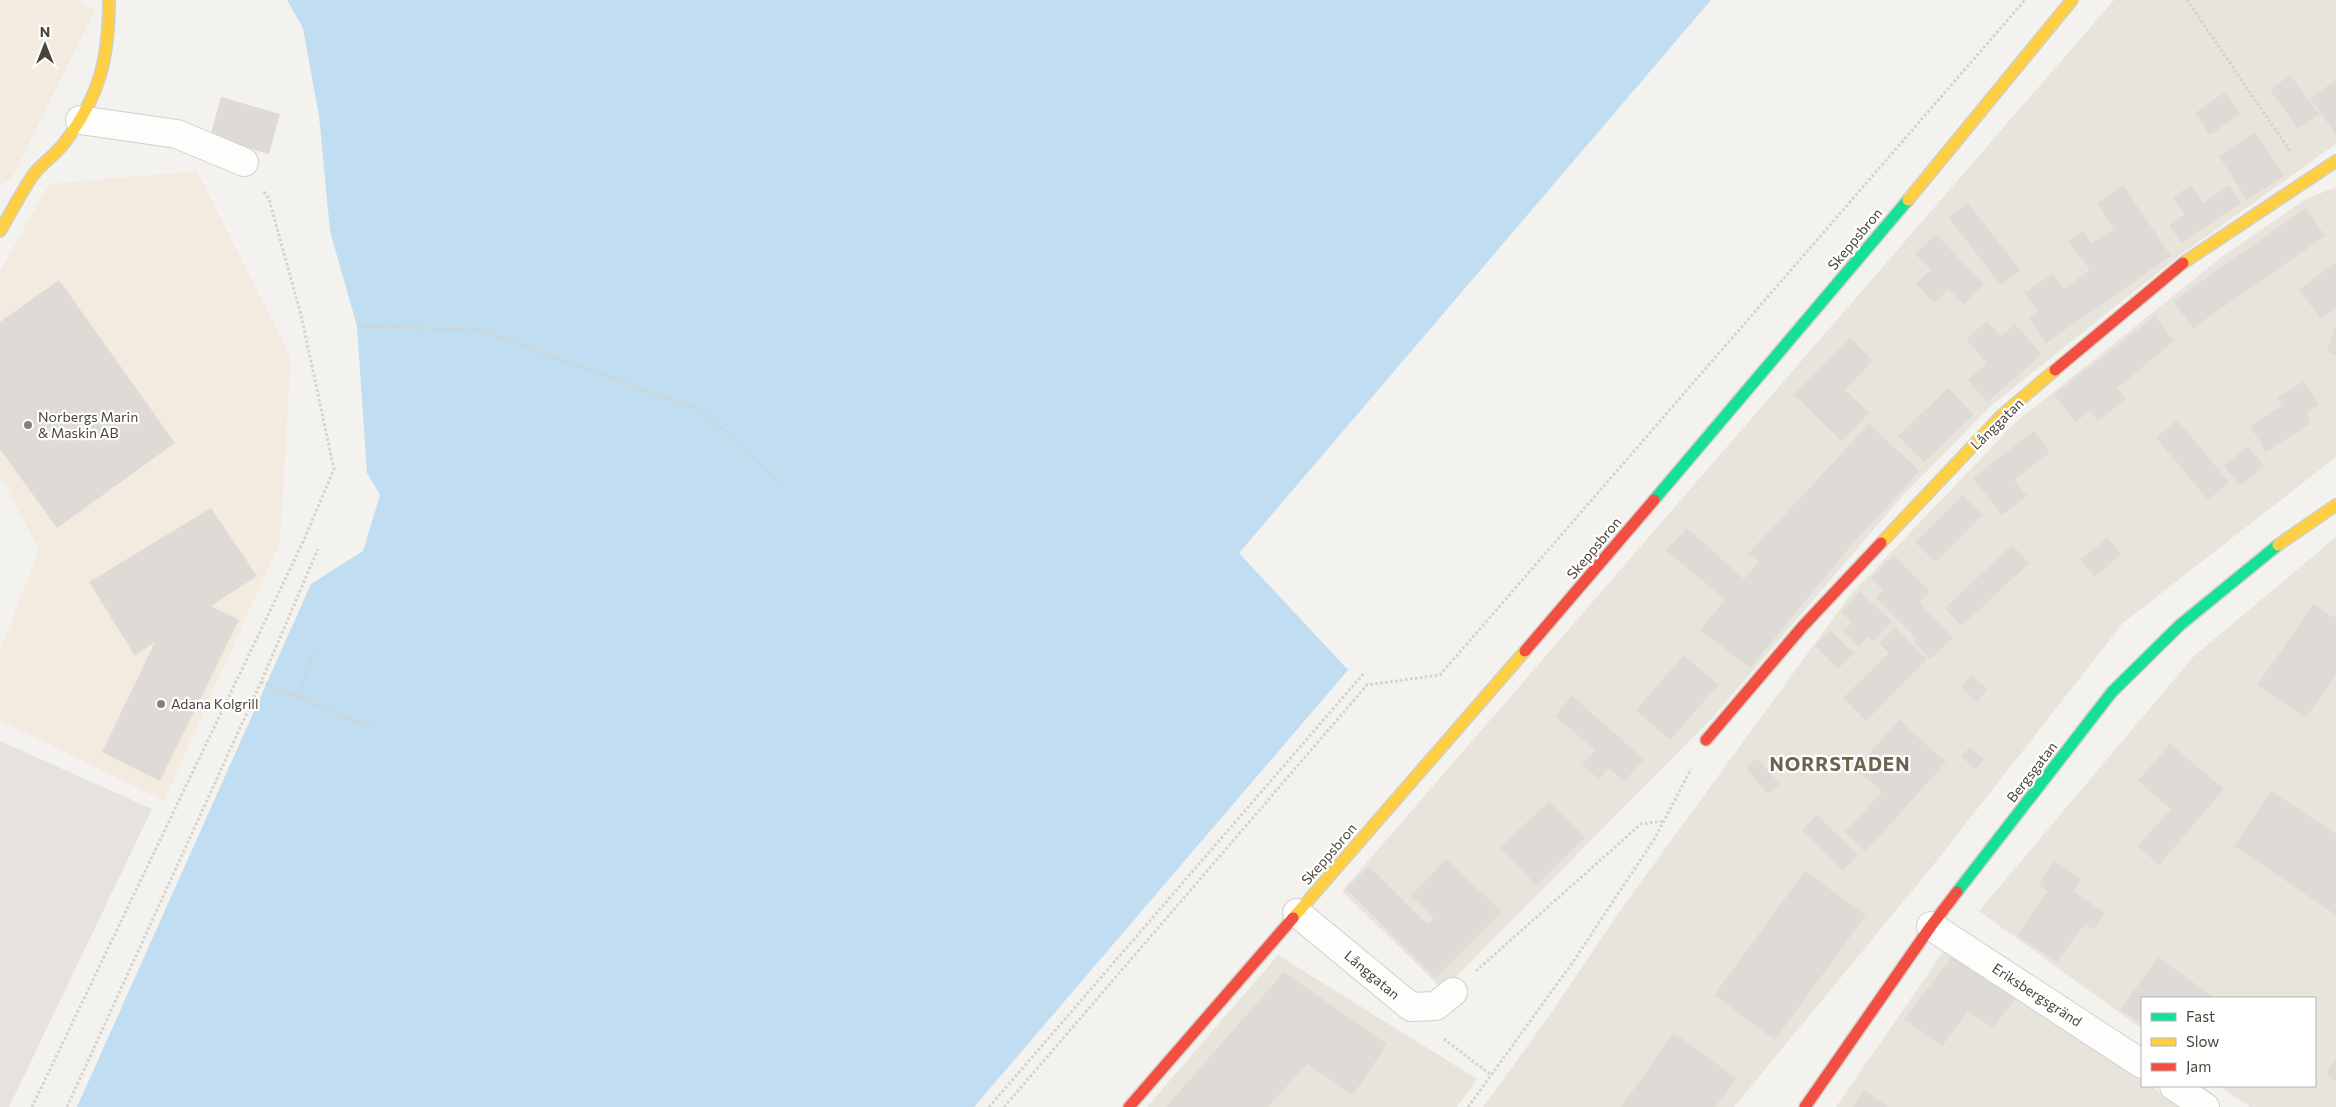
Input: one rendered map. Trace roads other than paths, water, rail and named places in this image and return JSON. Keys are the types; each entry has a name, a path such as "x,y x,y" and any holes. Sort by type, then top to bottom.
{"street":[{"path":"0,231 31,178 42,164 64,144 80,120 102,75 109,34 109,0"},
{"name":"Skeppsbron","path":"1129,1107 1555,617 1865,252 2072,0"},
{"path":"80,120 177,134 244,162"},
{"name":"Långgatan","path":"1706,740 1803,626 2002,416 2174,269 2336,161"},
{"name":"Bergsgatan","path":"1805,1107 1932,926 2112,692 2180,625 2278,545 2336,506"},
{"name":"Långgatan","path":"1297,913 1411,1007 1436,1006 1453,992"},
{"name":"Eriksbergsgränd","path":"1932,926 2141,1063"},
{"path":"2175,1087 2205,1107"}],"water":[{"path":"287,0 1711,0 1239,553 1348,670 974,1107 77,1107 311,584 363,551 380,495 367,473 357,326 330,231 319,116 303,28"}],"place":[{"name":"Norbergs Marin & Maskin AB","path":"28,425"},
{"name":"Adana Kolgrill","path":"161,704"}],"district":[{"name":"NORRSTADEN","path":"1840,764"}]}
